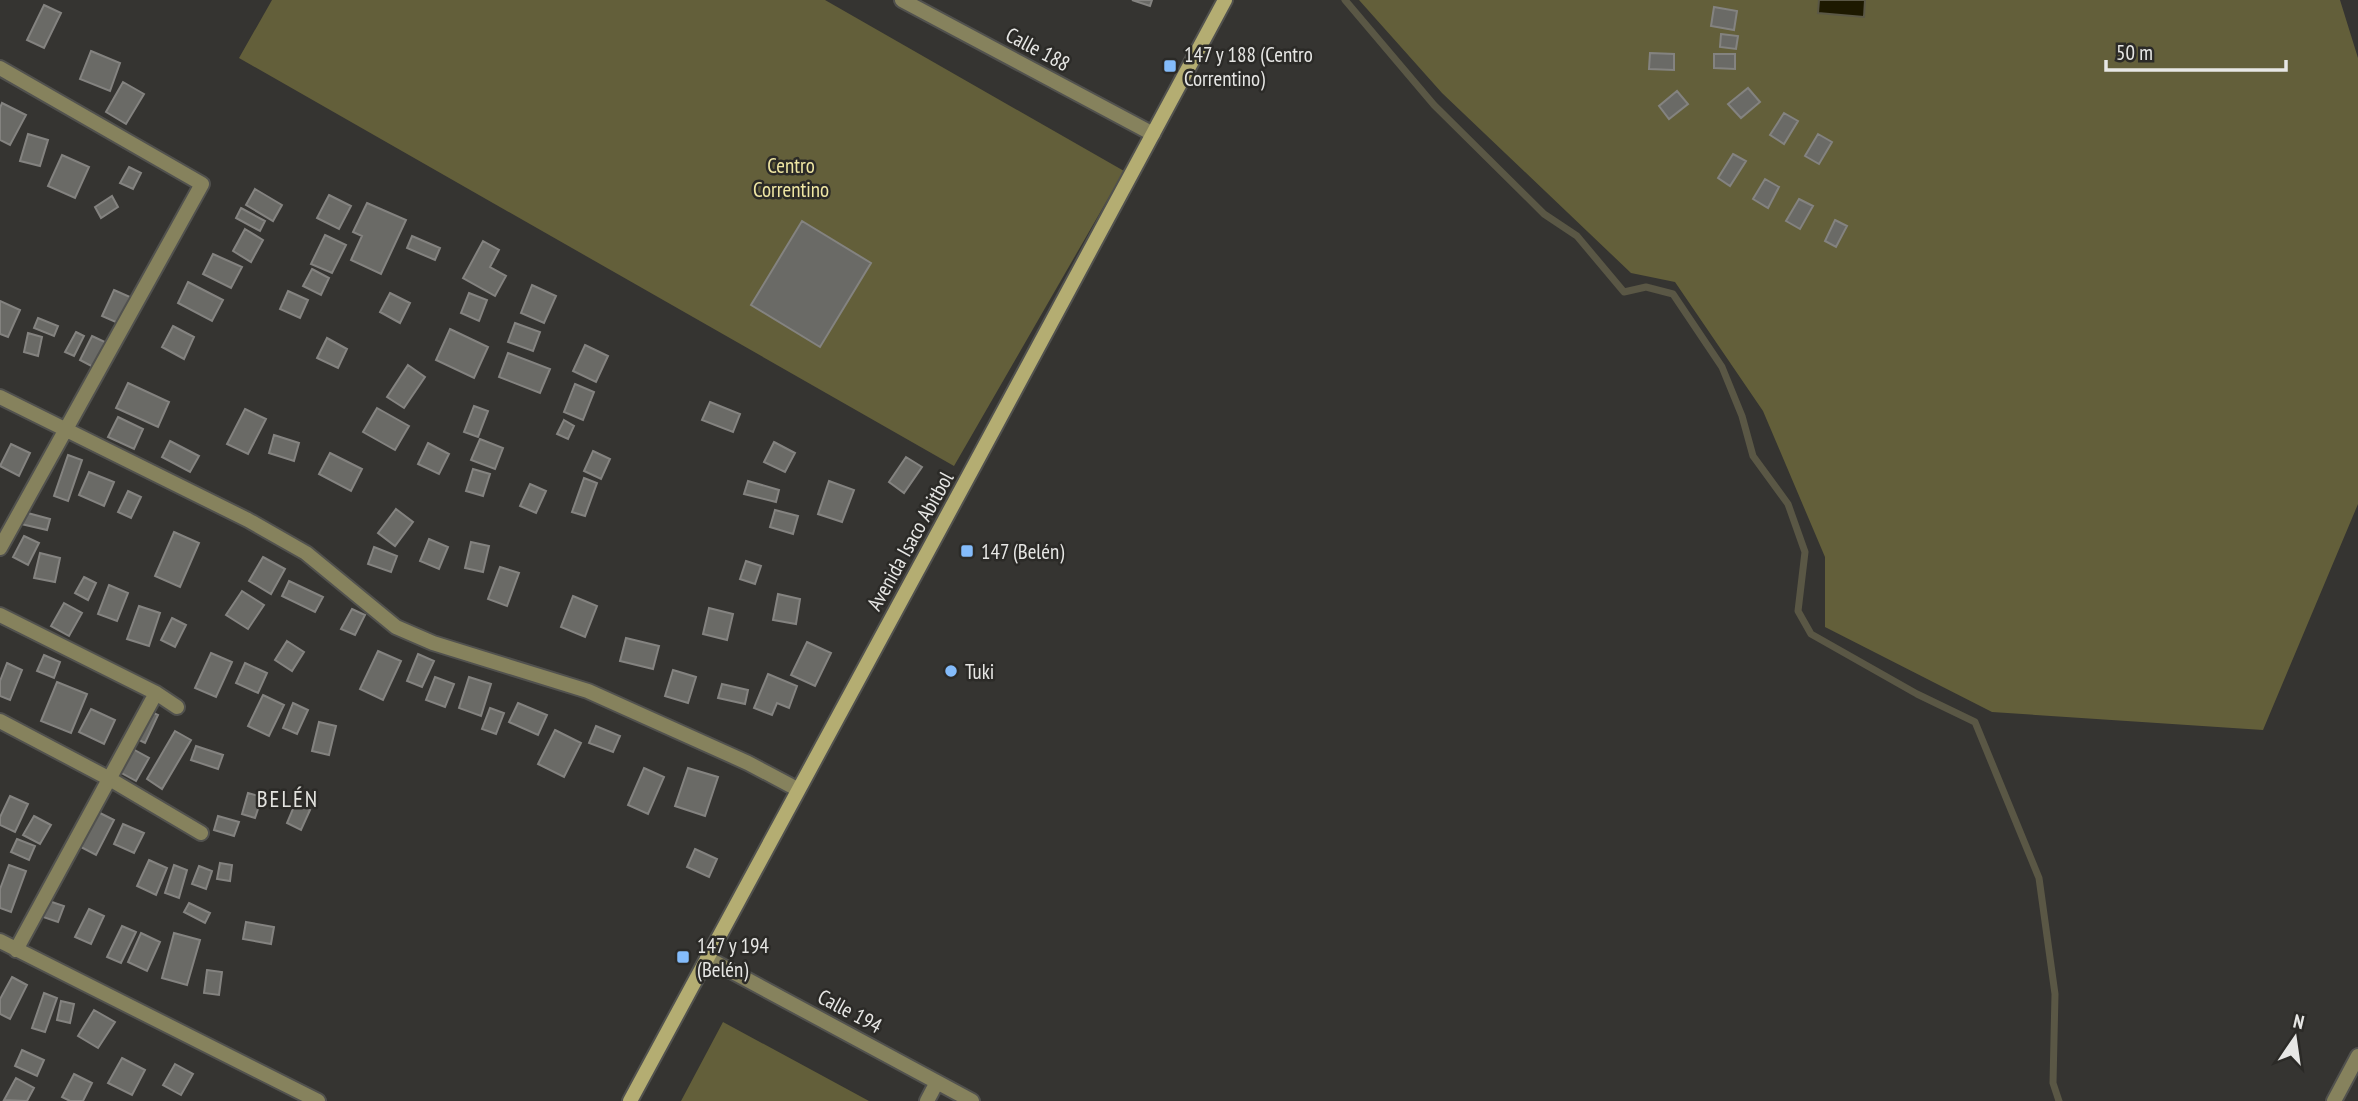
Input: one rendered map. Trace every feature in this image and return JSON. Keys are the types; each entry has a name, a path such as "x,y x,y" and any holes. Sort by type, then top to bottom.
{"main road":[{"name":"Avenida Isaco Abitbol","path":"630,1101 1225,0"}],"street":[{"name":"Calle 188","path":"911,2 1153,134"},
{"path":"0,68 202,184 0,548"},
{"path":"0,397 248,520 306,553 396,626 433,643 588,691 797,789"},
{"path":"0,615 156,693 177,707"},
{"path":"16,950 156,693"},
{"path":"0,720 108,778 201,833"},
{"path":"0,941 318,1101"},
{"name":"Calle 194","path":"707,958 972,1101"},
{"path":"2334,1101 2358,1056"},
{"path":"927,1101 937,1082"}],"green space":[{"name":"Centro Correntino","path":"272,0 825,0 1124,171 954,466 239,58"},
{"path":"1359,0 2340,0 2358,58 2358,504 2263,730 1992,712 1825,627 1825,557 1763,411 1675,282 1631,273 1442,93"},
{"path":"723,1022 869,1101 681,1101"}],"shaded area":[{"path":"1819,0 1865,0 1864,17 1818,13"}],"building":[{"path":"1132,0 1152,0 1150,6"},
{"path":"44,5 61,13 44,48 27,40"},
{"path":"1714,7 1737,11 1734,30 1711,26"},
{"path":"1721,34 1738,36 1736,49 1720,47"},
{"path":"91,51 120,63 110,91 80,79"},
{"path":"1650,53 1674,54 1674,70 1649,69"},
{"path":"1714,54 1735,54 1735,69 1714,68"},
{"path":"123,82 144,94 126,124 106,112"},
{"path":"1748,88 1760,102 1741,118 1728,104"},
{"path":"1677,91 1688,104 1669,119 1659,106"},
{"path":"2,103 26,115 10,145 0,140"},
{"path":"1784,113 1798,121 1784,144 1770,135"},
{"path":"28,134 48,140 40,166 20,161"},
{"path":"1818,134 1832,142 1819,164 1805,156"},
{"path":"1733,154 1746,161 1730,186 1718,178"},
{"path":"62,155 89,167 75,198 48,186"},
{"path":"129,167 141,173 133,189 120,183"},
{"path":"1765,179 1779,187 1768,208 1753,199"},
{"path":"255,189 282,205 273,221 246,205"},
{"path":"329,195 351,206 339,229 317,218"},
{"path":"112,196 118,207 101,218 95,207"},
{"path":"1799,199 1813,206 1800,229 1786,221"},
{"path":"367,203 406,220 381,274 351,260 362,236 353,232"},
{"path":"241,208 265,221 260,231 236,218"},
{"path":"1835,220 1847,226 1836,247 1825,241"},
{"path":"802,221 871,263 820,347 751,305"},
{"path":"245,229 263,240 251,262 233,251"},
{"path":"325,235 346,245 332,273 311,264"},
{"path":"412,236 440,248 435,260 407,248"},
{"path":"483,241 499,250 490,267 506,276 495,296 463,278"},
{"path":"213,254 242,267 231,288 203,274"},
{"path":"312,269 329,278 321,295 303,286"},
{"path":"188,282 223,300 212,321 178,303"},
{"path":"532,285 556,296 544,323 521,313"},
{"path":"114,290 130,297 118,323 102,316"},
{"path":"288,291 308,300 300,318 280,309"},
{"path":"390,293 410,303 400,323 380,312"},
{"path":"469,293 487,300 479,321 461,313"},
{"path":"0,301 20,310 8,337 0,334"},
{"path":"38,318 58,326 54,336 34,328"},
{"path":"515,323 540,332 533,351 508,342"},
{"path":"173,326 194,337 184,359 162,347"},
{"path":"450,329 488,347 474,378 436,360"},
{"path":"76,332 84,336 74,356 65,352"},
{"path":"28,333 42,337 38,356 24,352"},
{"path":"92,336 107,343 95,368 80,360"},
{"path":"327,338 347,349 338,368 317,358"},
{"path":"585,345 608,356 596,382 573,371"},
{"path":"508,353 550,369 540,393 499,377"},
{"path":"408,365 425,377 404,408 387,397"},
{"path":"128,383 169,402 158,427 116,408"},
{"path":"575,384 594,392 583,420 564,412"},
{"path":"710,402 740,414 733,432 702,420"},
{"path":"474,406 488,411 478,437 464,432"},
{"path":"377,408 409,426 395,450 363,432"},
{"path":"245,409 266,419 248,454 227,444"},
{"path":"118,417 143,429 134,449 108,437"},
{"path":"564,420 574,426 568,439 557,434"},
{"path":"274,435 299,443 294,461 269,453"},
{"path":"480,439 503,448 495,469 471,460"},
{"path":"170,441 199,456 190,472 162,457"},
{"path":"774,442 795,453 785,472 764,462"},
{"path":"428,443 449,454 439,474 418,464"},
{"path":"11,444 30,453 19,476 0,466"},
{"path":"593,451 610,459 601,479 584,471"},
{"path":"330,453 362,469 351,491 319,474"},
{"path":"68,455 82,460 68,501 54,496"},
{"path":"906,457 922,467 904,493 889,482"},
{"path":"473,469 490,474 483,496 466,491"},
{"path":"89,472 114,482 104,506 79,495"},
{"path":"584,478 597,483 585,516 572,512"},
{"path":"748,481 779,490 776,502 744,494"},
{"path":"829,481 854,490 842,522 818,514"},
{"path":"530,484 546,491 536,513 520,506"},
{"path":"128,491 141,497 131,518 118,512"},
{"path":"396,509 413,522 395,546 378,533"},
{"path":"775,510 798,516 793,534 770,527"},
{"path":"24,512 50,519 47,530 21,524"},
{"path":"174,532 199,543 180,587 155,576"},
{"path":"24,536 39,543 28,565 13,557"},
{"path":"429,539 448,547 439,569 420,561"},
{"path":"471,542 489,546 483,572 465,568"},
{"path":"374,547 397,556 391,572 368,564"},
{"path":"40,553 60,558 55,582 34,578"},
{"path":"263,557 285,569 271,594 249,581"},
{"path":"746,561 761,566 755,584 740,579"},
{"path":"500,567 519,573 507,606 488,599"},
{"path":"84,577 96,583 88,600 75,593"},
{"path":"289,581 323,597 315,612 282,596"},
{"path":"109,585 128,593 117,621 98,614"},
{"path":"242,591 264,605 248,629 226,615"},
{"path":"778,594 800,599 796,624 773,620"},
{"path":"573,596 597,606 585,637 561,627"},
{"path":"64,603 82,613 69,636 51,626"},
{"path":"139,606 160,613 149,646 127,639"},
{"path":"709,608 733,614 727,640 703,634"},
{"path":"352,609 365,615 355,635 341,629"},
{"path":"172,618 186,625 175,647 161,640"},
{"path":"626,638 659,646 653,669 620,661"},
{"path":"287,641 304,652 292,671 275,660"},
{"path":"807,642 831,653 815,686 791,675"},
{"path":"378,651 401,661 383,700 360,689"},
{"path":"211,653 232,662 216,697 195,688"},
{"path":"418,654 434,661 422,687 407,681"},
{"path":"44,655 60,662 54,678 37,671"},
{"path":"7,663 22,670 10,700 0,696 0,681"},
{"path":"245,663 267,673 258,693 236,683"},
{"path":"673,670 696,677 688,703 665,696"},
{"path":"768,674 797,686 789,708 777,703 772,715 754,708"},
{"path":"435,677 454,684 445,707 426,700"},
{"path":"469,677 491,684 481,716 459,708"},
{"path":"57,682 87,694 71,733 41,721"},
{"path":"722,684 748,690 745,704 718,698"},
{"path":"263,695 284,705 269,736 248,726"},
{"path":"293,703 308,710 297,734 283,728"},
{"path":"518,703 547,715 538,735 509,722"},
{"path":"490,708 504,713 496,734 482,729"},
{"path":"91,709 115,720 104,744 79,732"},
{"path":"149,711 158,715 145,743 135,738"},
{"path":"319,722 336,726 329,755 312,751"},
{"path":"596,726 620,736 613,752 589,743"},
{"path":"555,730 581,743 564,777 538,764"},
{"path":"175,731 191,740 162,789 147,779"},
{"path":"196,746 223,755 218,769 191,760"},
{"path":"131,748 149,758 136,781 118,771"},
{"path":"644,768 664,777 648,814 628,805"},
{"path":"688,768 718,777 705,816 675,806"},
{"path":"248,793 262,797 255,818 242,814"},
{"path":"10,796 28,804 15,832 0,825 0,817"},
{"path":"295,804 310,810 301,830 287,823"},
{"path":"96,811 114,820 96,855 79,846"},
{"path":"34,816 51,825 40,844 23,835"},
{"path":"218,816 239,822 234,836 214,830"},
{"path":"123,824 144,833 134,853 114,844"},
{"path":"17,839 35,846 29,860 11,852"},
{"path":"695,849 717,859 709,877 687,867"},
{"path":"149,860 167,868 156,895 137,886"},
{"path":"220,863 232,865 230,881 217,879"},
{"path":"9,865 26,871 11,912 0,908 0,889"},
{"path":"174,865 187,870 179,898 165,893"},
{"path":"199,866 212,871 206,889 192,884"},
{"path":"46,900 64,906 58,922 40,916"},
{"path":"189,903 210,913 205,923 184,912"},
{"path":"89,909 104,916 91,944 75,937"},
{"path":"246,922 274,927 271,944 243,939"},
{"path":"122,926 136,932 121,963 107,957"},
{"path":"141,933 160,942 147,971 128,962"},
{"path":"174,933 200,940 187,985 162,978"},
{"path":"207,970 222,972 219,995 204,993"},
{"path":"12,977 27,985 10,1019 0,1014 0,999"},
{"path":"44,993 57,998 45,1032 32,1028"},
{"path":"61,1001 74,1004 70,1023 57,1020"},
{"path":"94,1010 115,1022 98,1048 78,1036"},
{"path":"22,1050 44,1060 37,1076 15,1066"},
{"path":"122,1058 145,1070 132,1095 108,1083"},
{"path":"175,1064 193,1074 181,1095 163,1085"},
{"path":"74,1074 92,1083 83,1101 70,1101 62,1097"},
{"path":"16,1078 34,1088 27,1101 4,1100"}],"waterway":[{"path":"1345,0 1434,105 1544,214 1577,236 1624,292 1646,287 1673,294 1722,367 1742,416 1753,456 1788,504 1805,552 1798,611 1811,634 1917,694 1975,722 2039,878 2055,994 2053,1083 2059,1101"}],"place":[{"name":"147 y 188 (Centro Correntino)","path":"1170,66"},
{"name":"147 (Belén)","path":"967,551"},
{"name":"Tuki","path":"951,671"},
{"name":"147 y 194 (Belén)","path":"683,957"}],"district":[{"name":"BELÉN","path":"288,798"}]}
